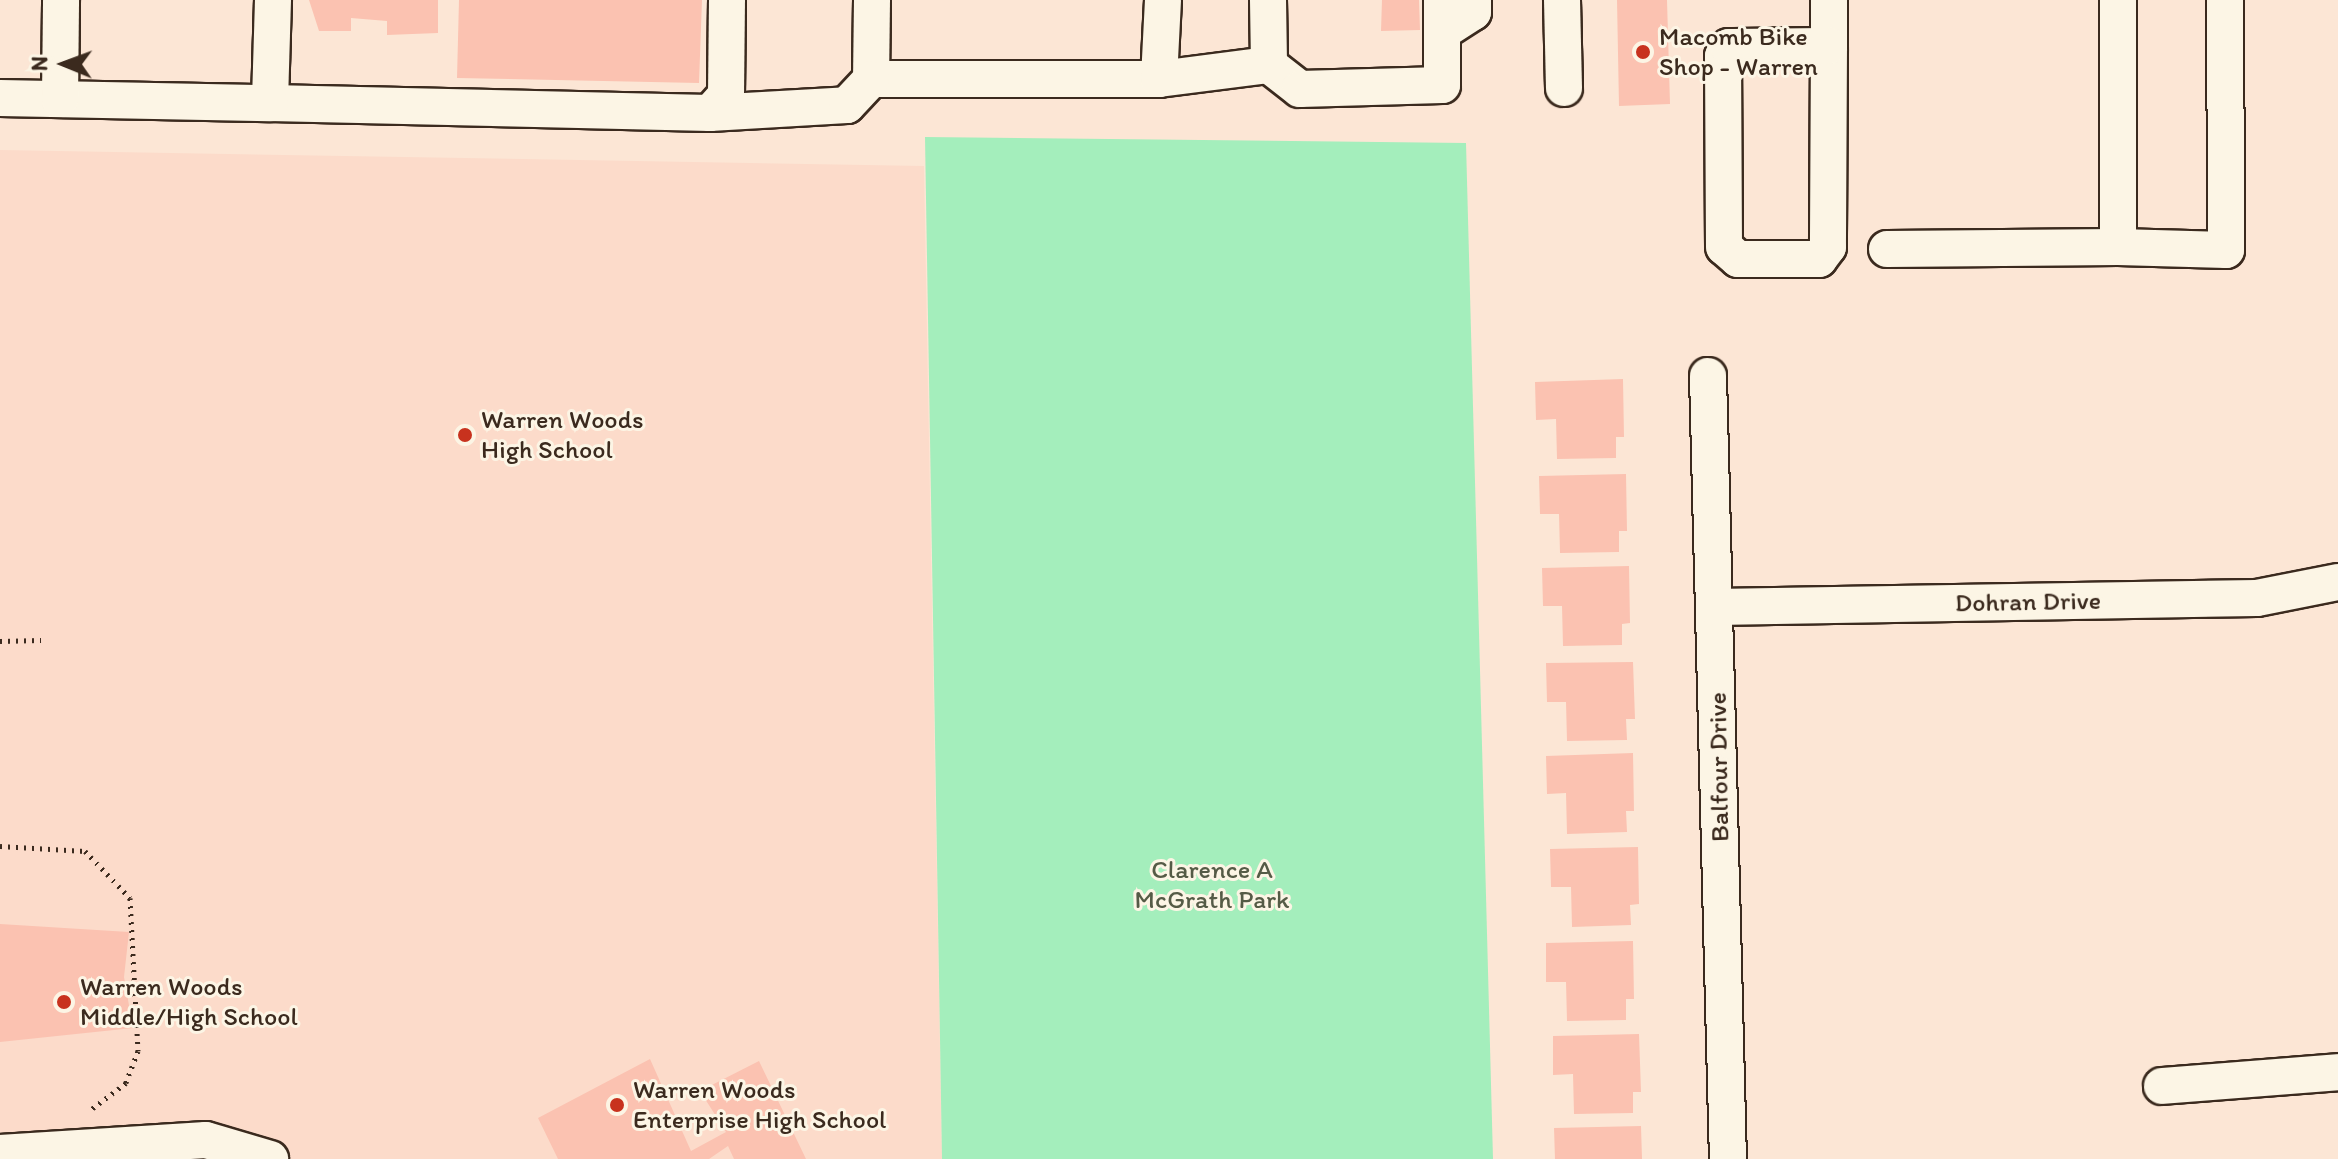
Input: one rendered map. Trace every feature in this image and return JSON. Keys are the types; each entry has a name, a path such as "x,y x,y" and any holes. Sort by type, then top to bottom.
{"street":[{"path":"60,99 61,0"},
{"path":"270,103 273,0"},
{"path":"710,113 726,95 727,0"},
{"path":"0,98 710,113 847,105 871,79 872,0"},
{"path":"1159,79 1163,0"},
{"path":"1268,0 1269,65"},
{"path":"871,79 1159,79 1269,65 1300,89 1442,85 1442,16 1473,12 1473,0"},
{"path":"1562,0 1564,88"},
{"path":"1829,0 1829,46 1828,247 1819,259 1738,259 1724,247 1723,56 1729,47 1829,46"},
{"path":"2118,0 2118,247"},
{"path":"1887,249 2118,247 2226,250 2225,0"},
{"name":"Balfour Drive","path":"1708,376 1728,1159"},
{"name":"Dohran Drive","path":"1715,607 2257,598 2338,582"},
{"path":"2162,1086 2338,1072"},
{"path":"0,1153 206,1140 270,1159"}],"path":[{"path":"0,641 41,640"},
{"path":"0,846 85,851 130,898 138,1051 117,1093 76,1116"}],"shaded area":[{"name":"Warren Woods High School","path":"0,150 924,166 942,1159 0,1159"}],"green space":[{"name":"Clarence A McGrath Park","path":"925,137 1466,143 1493,1159 942,1159"}],"building":[{"path":"309,0 438,0 438,33 387,35 387,21 351,18 351,31 319,31"},
{"path":"459,0 702,0 699,83 457,78"},
{"path":"1382,0 1419,0 1420,30 1381,31"},
{"name":"Macomb Bike Shop - Warren","path":"1617,0 1667,0 1670,104 1619,106"},
{"path":"1623,379 1624,437 1616,437 1616,458 1557,459 1556,419 1536,420 1535,382"},
{"path":"1626,474 1627,531 1619,531 1619,552 1560,553 1559,514 1540,514 1539,476"},
{"path":"1629,566 1630,623 1622,624 1622,645 1563,646 1562,606 1543,606 1542,568"},
{"path":"1633,662 1635,719 1626,719 1627,740 1567,741 1566,702 1547,702 1546,663"},
{"path":"1633,753 1634,811 1626,811 1627,832 1567,834 1566,793 1547,794 1546,756"},
{"path":"1638,847 1639,904 1630,905 1631,925 1572,927 1571,887 1551,887 1550,849"},
{"name":"Warren Woods Middle/High School","path":"0,924 129,932 124,977 133,1028 0,1042"},
{"path":"1633,941 1634,999 1626,999 1626,1020 1567,1021 1566,982 1546,982 1546,943"},
{"path":"1639,1034 1641,1092 1633,1092 1633,1113 1574,1114 1573,1074 1553,1075 1553,1036"},
{"name":"Warren Woods Enterprise High School","path":"650,1059 691,1151 726,1132 700,1091 759,1061 806,1159 734,1159 728,1146 709,1159 558,1159 538,1118"},
{"path":"1641,1126 1642,1159 1555,1159 1554,1128"}],"place":[{"name":"Macomb Bike Shop - Warren","path":"1643,52"},
{"name":"Warren Woods High School","path":"465,435"},
{"name":"Warren Woods Middle/High School","path":"64,1002"},
{"name":"Warren Woods Enterprise High School","path":"617,1105"}]}
